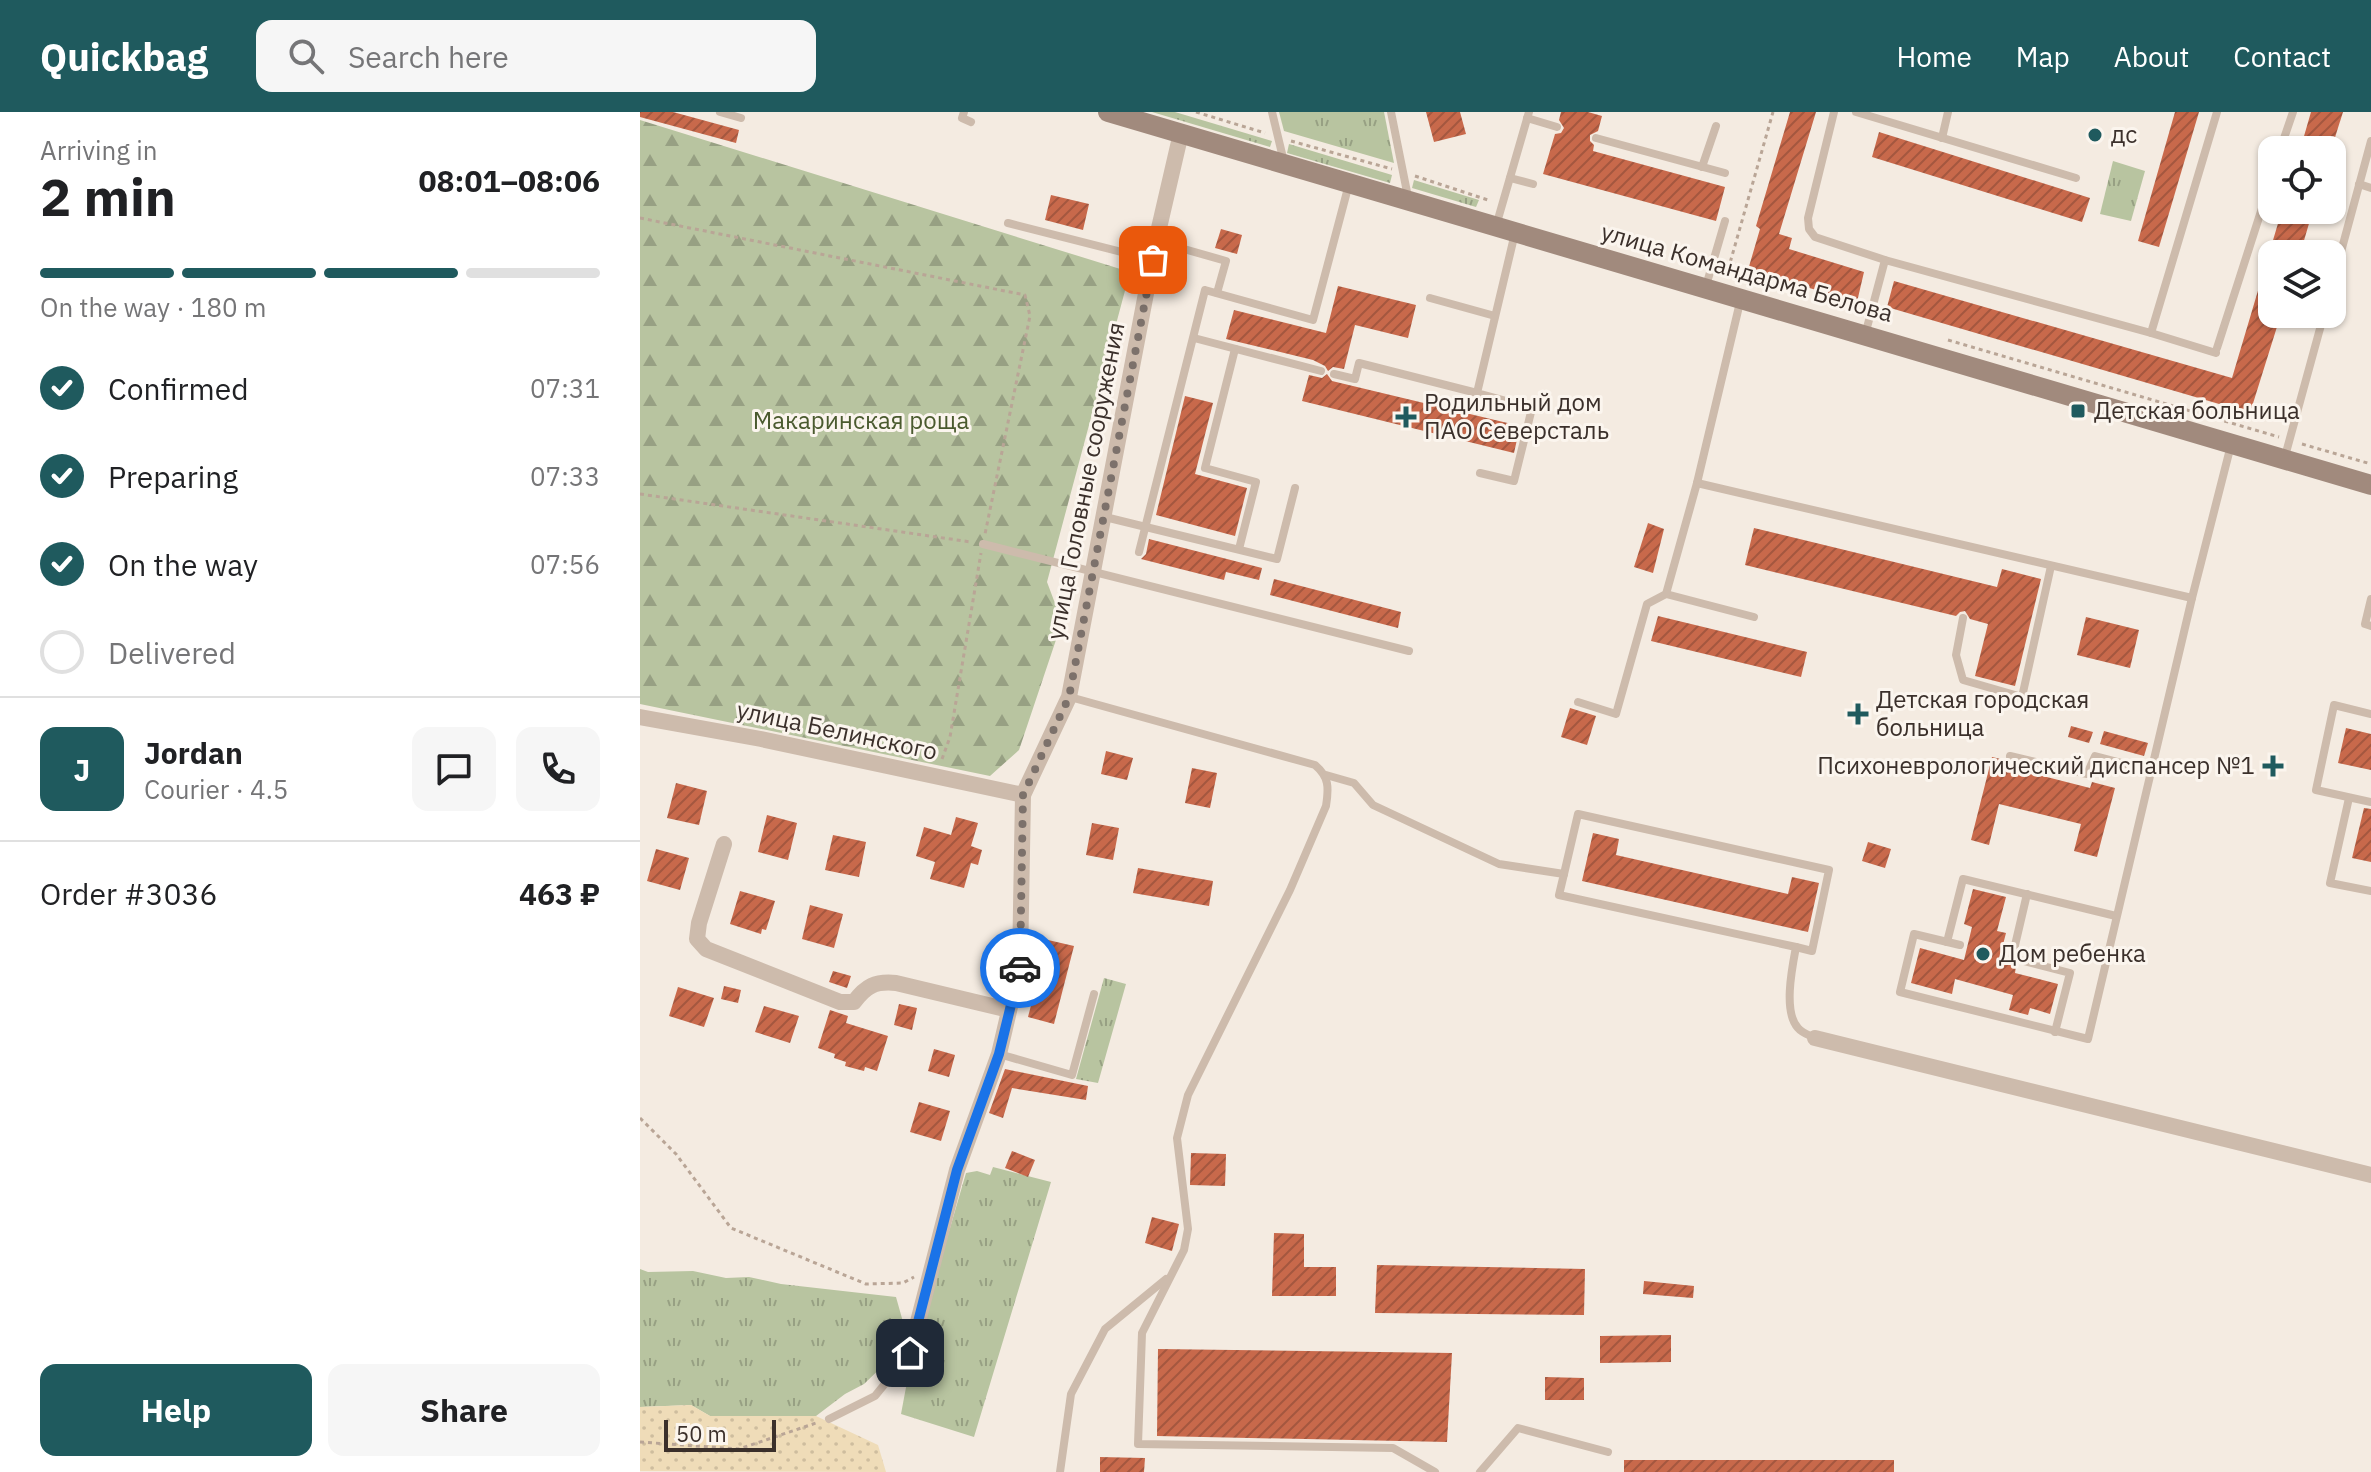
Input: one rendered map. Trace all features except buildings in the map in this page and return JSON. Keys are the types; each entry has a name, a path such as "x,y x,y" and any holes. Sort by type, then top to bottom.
{"main road":[{"name":"улица Командарма Белова","path":"1108,112 1128,115 1409,200 1504,222 1723,292 2371,485"}],"street":[{"name":"улица Головные сооружения","path":"1069,697 1156,241 1181,133"},
{"path":"910,1353 957,1170 999,1054 1020,964 1023,795 1069,697"},
{"name":"улица Белинского","path":"640,717 761,739 1023,795"},
{"path":"724,844 699,923 697,939 706,949 840,1002 854,1002 865,988 880,981 1009,1010"},
{"path":"1815,1038 2371,1175"}],"lane":[{"path":"720,112 741,118"},
{"path":"964,112 962,118 971,122"},
{"path":"1272,112 1284,164"},
{"path":"1391,112 1409,200"},
{"path":"1834,112 1808,218 1809,229 1815,237 1885,260 2217,350 2258,221"},
{"path":"1856,112 2076,178"},
{"path":"1942,138 1948,112"},
{"path":"2151,333 2217,112"},
{"path":"2285,136 2293,112"},
{"path":"1477,393 1495,316 1510,178 1528,115 1557,127"},
{"path":"1702,167 1716,126"},
{"path":"1596,138 1725,173"},
{"path":"2344,240 2371,141"},
{"path":"1510,178 1533,184"},
{"path":"1139,552 1205,290 1313,320 1349,183"},
{"path":"2359,184 2371,188"},
{"path":"1666,594 1697,483 1723,292 1725,221"},
{"path":"1008,223 1153,260"},
{"path":"1156,241 1226,261 1217,293"},
{"path":"1865,335 1885,260"},
{"path":"1430,298 1495,316"},
{"path":"2284,460 2320,328"},
{"path":"1194,338 1321,371"},
{"path":"1235,349 1205,468 1256,482 1239,549"},
{"path":"1334,374 1355,379 1359,363 1532,408 1514,481 1480,473"},
{"path":"1960,945 1914,934 1900,992 2088,1039 2231,445"},
{"path":"1697,483 2192,598"},
{"path":"1105,517 1277,559 1295,488"},
{"path":"983,544 1409,651"},
{"path":"1963,618 1956,655 1963,680 2022,697 2051,566"},
{"path":"1578,702 1616,714 1647,604 1666,594 1754,617"},
{"path":"2371,599 2365,624 2371,626"},
{"path":"1069,697 1315,765 1326,775 1354,783 1373,805 1499,864 1564,874"},
{"path":"2371,714 2334,705 2316,790 2371,802"},
{"path":"2010,756 2087,774 2095,756 2152,771"},
{"path":"1326,775 1329,791 1326,806 1290,890 1188,1095 1180,1119 1177,1138 1188,1229 1184,1250 1142,1333 1138,1444 1393,1448 1435,1472"},
{"path":"2349,798 2330,883 2371,891"},
{"path":"1578,814 1829,870 1812,951 1559,895 1564,874 1578,814"},
{"path":"1947,942 1963,879 2116,916"},
{"path":"2027,894 2012,958 2070,973 2055,1032"},
{"path":"1796,947 1791,974 1790,1016 1799,1030 1815,1038"},
{"path":"999,1054 1072,1075 1094,994"},
{"path":"1060,1472 1071,1394 1105,1329 1170,1276"},
{"path":"829,1419 875,1396 910,1353"},
{"path":"1480,1472 1518,1428 1608,1452"}],"path":[{"path":"1196,112 1485,198 1504,222"},
{"path":"1208,116 1214,112"},
{"path":"1723,292 1773,112"},
{"path":"640,218 1025,295 1030,316 983,544 950,737 942,759"},
{"path":"640,494 983,544"},
{"path":"640,1118 676,1154 731,1228 866,1284 903,1283 934,1266"},
{"path":"640,1442 739,1449 829,1419"}],"green space":[{"path":"1152,112 1175,112 1272,141 1270,147"},
{"path":"1279,112 1384,112 1394,163 1284,131"},
{"name":"Макаринская роща","path":"640,120 1130,272 1047,582 1062,622 1019,750 990,776 640,704"},
{"path":"1289,144 1392,175 1390,183 1287,153"},
{"path":"2113,161 2145,171 2131,221 2100,214"},
{"path":"1414,180 1479,200 1476,207 1412,188"},
{"path":"1104,978 1126,984 1098,1083 1076,1079"},
{"path":"993,1167 1051,1182 974,1437 901,1414 910,1366 966,1173 977,1171 990,1175"},
{"path":"640,1269 648,1272 693,1271 726,1278 749,1277 781,1284 896,1297 905,1329 890,1359 864,1384 816,1416 710,1416 691,1405 640,1407"}],"sand":[{"path":"691,1405 710,1416 816,1416 878,1445 886,1472 640,1471 640,1407"}],"way so far":[{"path":"1020,968 1023,795 1069,697 1153,260"}],"place":[{"name":"дс","path":"2095,135"},
{"name":"Детская больница","path":"2078,411"},
{"name":"Родильный дом ПАО Северсталь","path":"1406,417"},
{"name":"Детская городская больница","path":"1858,714"},
{"name":"Психоневрологический диспансер №1","path":"2273,766"},
{"name":"Дом ребенка","path":"1983,954"}],"route":[{"path":"910,1353 957,1170 999,1054 1020,968"}]}
